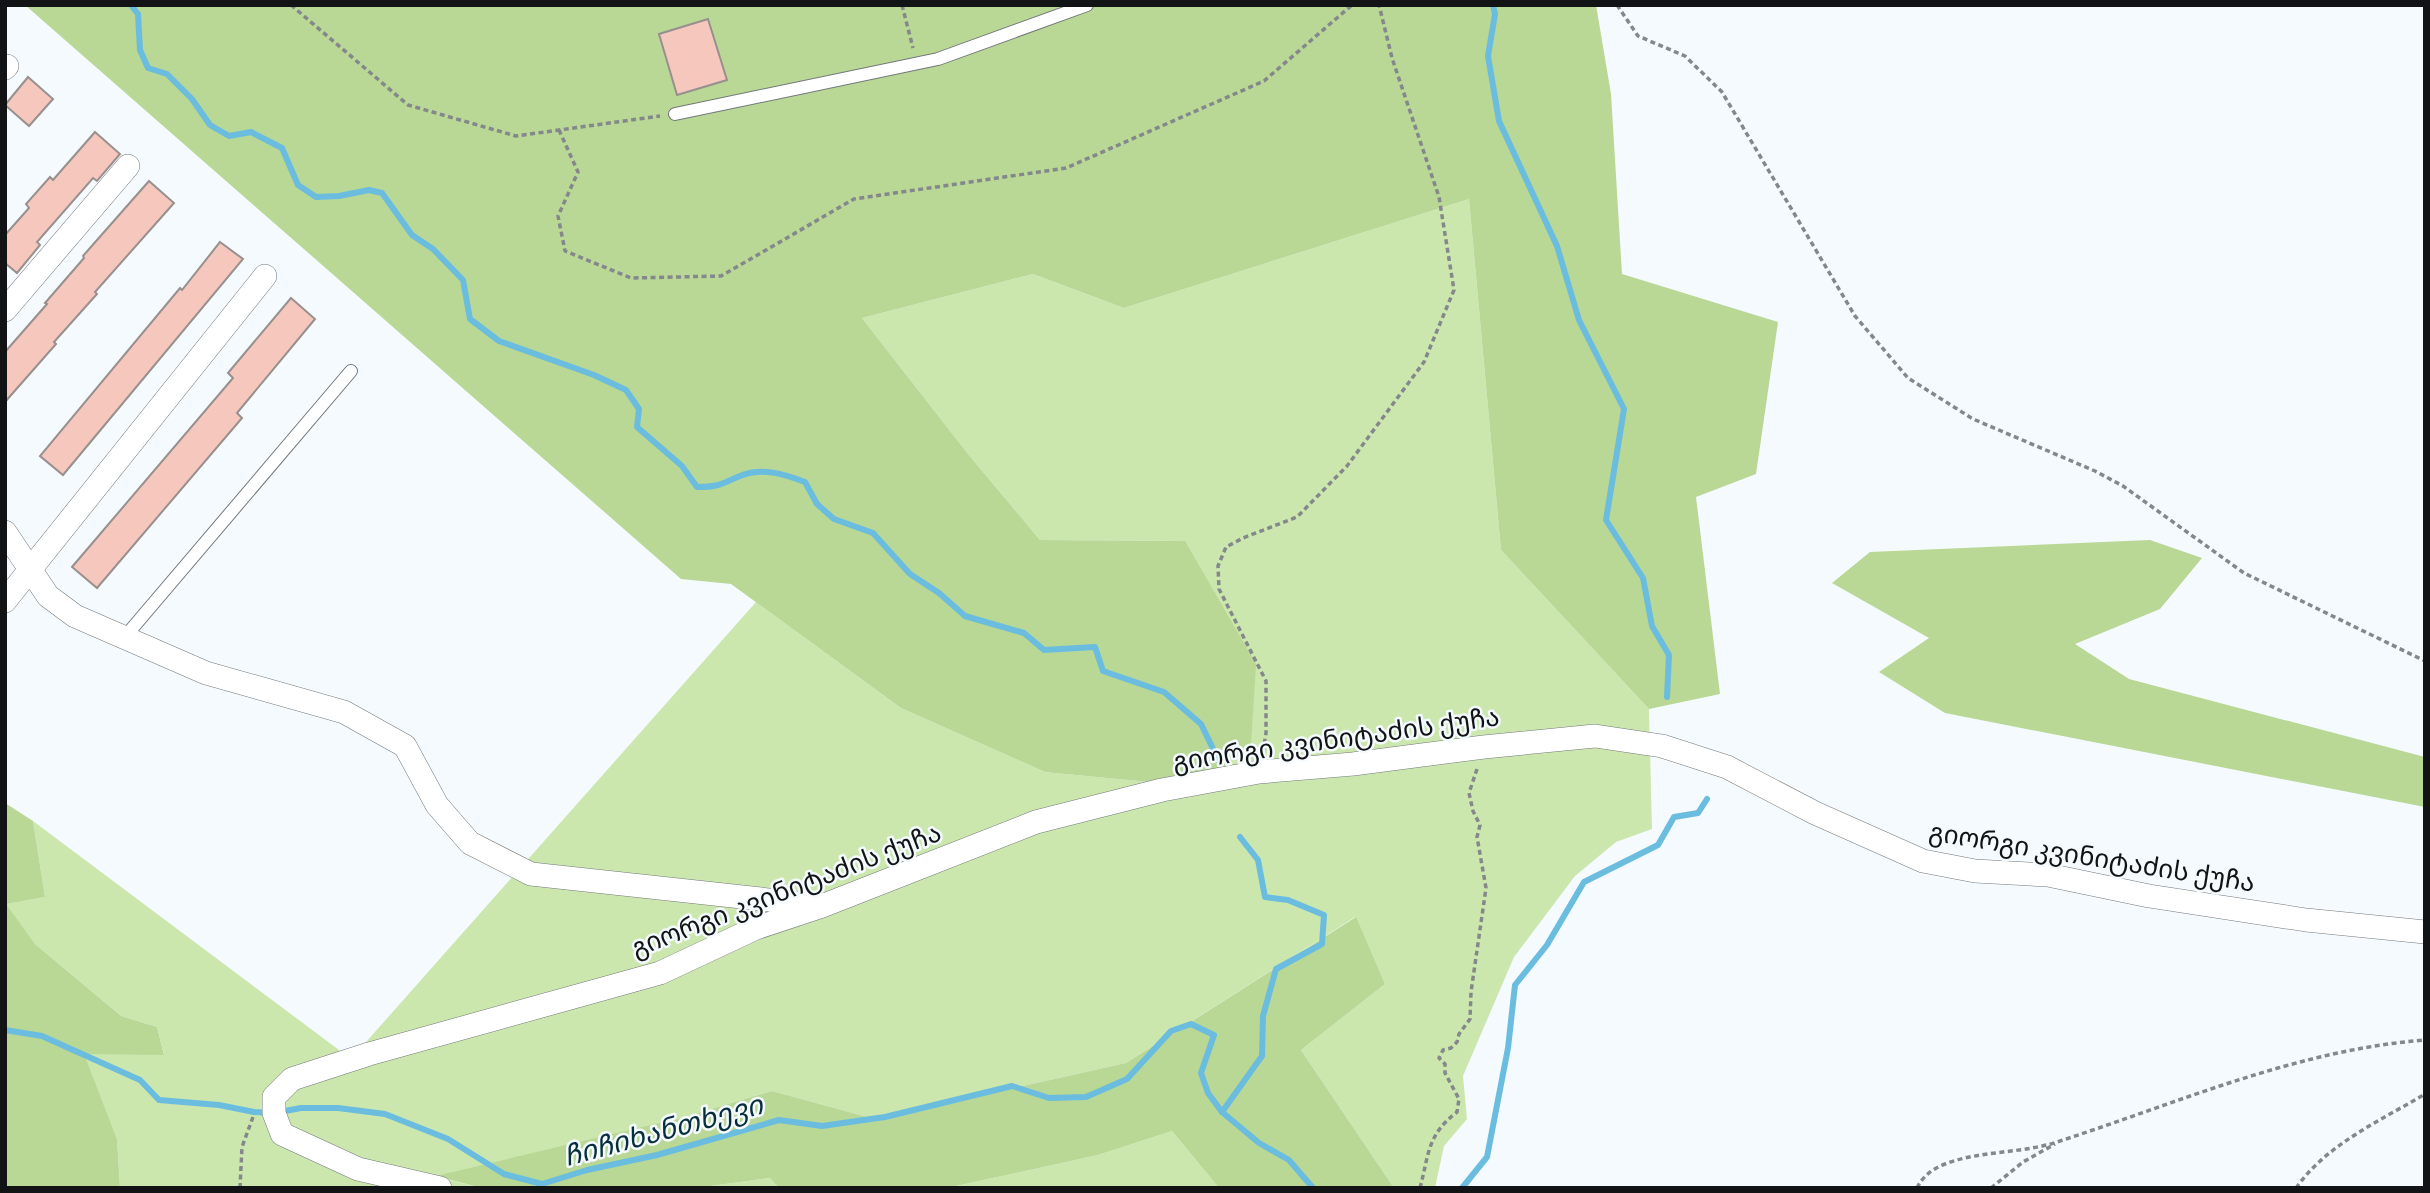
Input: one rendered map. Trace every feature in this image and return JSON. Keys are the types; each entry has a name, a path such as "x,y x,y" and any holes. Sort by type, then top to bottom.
{"street":[{"path":"5,310 128,166"},
{"path":"5,601 265,276"},
{"path":"5,532 48,596 75,616 206,673 344,712 405,746 437,804 470,843 531,874 822,906"},
{"name":"გიორგი კვინიტაძის ქუჩა","path":"274,1097 292,1079 369,1054 660,973 756,928 822,906 1036,822 1162,790 1259,772 1595,736 1662,746 1727,767 1815,813 1923,861 1975,871 2048,875 2150,896 2306,920 2425,932"},
{"path":"274,1097 274,1113 282,1134 358,1169 440,1188"}],"lane":[{"path":"675,114 938,59 1087,5"},
{"path":"124,638 351,371"}],"path":[{"path":"291,5 408,105 516,136 675,114"},
{"path":"902,5 916,64"},
{"path":"559,130 578,172 558,216 565,251 631,278 721,276 854,199 1066,168 1264,81 1352,5"},
{"path":"1259,772 1266,733 1266,681 1219,589 1218,566 1226,547 1297,517 1347,466 1424,362 1454,290 1439,197 1392,58 1380,5"},
{"path":"1617,5 1638,36 1685,56 1722,92 1855,316 1908,378 1973,419 2095,471 2123,486 2244,573 2425,661"},
{"path":"1420,1188 1429,1148 1440,1125 1457,1112 1459,1099 1445,1073 1445,1064 1439,1058 1443,1050 1451,1048 1457,1042 1470,1019 1471,992 1486,888 1477,837 1480,825 1469,793 1484,747"},
{"path":"1992,1188 2023,1162 2057,1143 2184,1097 2266,1071 2364,1046 2425,1040"},
{"path":"2297,1188 2307,1172 2340,1144 2425,1094"},
{"path":"240,1188 242,1147 254,1112 274,1097"},
{"path":"1917,1188 1925,1175 1944,1164 2057,1143"}],"green space":[{"path":"25,5 1596,5 1611,94 1622,274 1778,322 1756,474 1696,497 1720,694 1649,709 1501,550 1469,199 1124,308 1033,274 862,318 968,454 1040,540 1185,541 1256,664 1251,744 1201,787 1045,772 901,708 731,584 681,579"},
{"path":"1469,199 1501,550 1649,709 1652,829 1616,842 1575,876 1514,957 1463,1076 1467,1119 1444,1146 1435,1188 1394,1188 1301,1050 1385,984 1355,917 1126,1063 875,1119 772,1091 684,1117 438,1177 482,1188 120,1188 117,1139 83,1053 164,1054 157,1027 121,1016 35,944 5,904 45,897 33,821 351,1059 756,602 901,708 1045,772 1201,787 1185,541 1040,540 968,454 862,318 1033,274 1124,308"},
{"path":"2150,540 2202,558 2160,609 2075,644 2129,679 2425,757 2425,807 1945,713 1879,672 1929,638 1832,583 1870,552"},
{"path":"5,803 33,821 45,897 6,904 35,944 121,1016 157,1027 164,1055 84,1054 117,1139 120,1188 5,1188"},
{"path":"1356,917 1385,984 1301,1050 1394,1188 1219,1188 1172,1131 1098,1155 947,1188 779,1188 770,1178 696,1188 482,1188 436,1176 684,1117 772,1091 875,1119 1126,1063"},
{"path":"1172,1131 1219,1188 947,1188 1098,1155"},
{"path":"770,1178 779,1188 696,1188"}],"building":[{"path":"708,19 727,80 677,95 659,34"},
{"path":"28,77 53,99 29,126 5,105"},
{"path":"95,132 120,154 97,181 93,178 37,242 40,245 17,273 5,263 5,235 29,208 26,204 50,177 53,180"},
{"path":"149,181 174,203 95,292 97,294 5,402 5,352 47,304 45,303 83,256"},
{"path":"220,242 243,259 63,475 40,456"},
{"path":"291,298 315,319 237,413 242,418 97,588 72,567 233,378 228,373"}],"waterway":[{"path":"131,5 138,14 140,50 148,68 167,74 192,99 210,125 229,136 251,132 282,148 298,185 316,197 369,190 382,193 412,235 433,249 463,280 470,319 499,341 594,375 626,390 639,409 637,427 682,466 697,487 715,486 756,472 781,474 805,482 817,504 834,519 873,533 910,574 939,593 965,616 1024,633 1044,650 1095,647 1103,671 1164,692 1201,724 1219,761"},
{"path":"1493,5 1495,14 1488,56 1499,121 1557,246 1579,320 1624,409 1606,520 1643,578 1652,626 1669,655 1667,697"},
{"path":"1462,1188 1487,1157 1508,1048 1515,985 1547,945 1584,882 1658,845 1674,817 1698,813 1707,799"},
{"path":"1222,1112 1262,1056 1263,1016 1276,969 1322,944 1324,915 1288,900 1265,897 1258,860 1240,837"},
{"name":"ჩიჩიხანთხევი","path":"5,1030 42,1036 140,1080 159,1100 219,1105 254,1112 338,1108 385,1114 448,1139 504,1174 542,1184 779,1120 822,1126 885,1117 1012,1086 1049,1098 1086,1097 1127,1079 1171,1031 1191,1024 1214,1035 1201,1073 1208,1093 1222,1112 1259,1143 1289,1160 1313,1188"}]}
